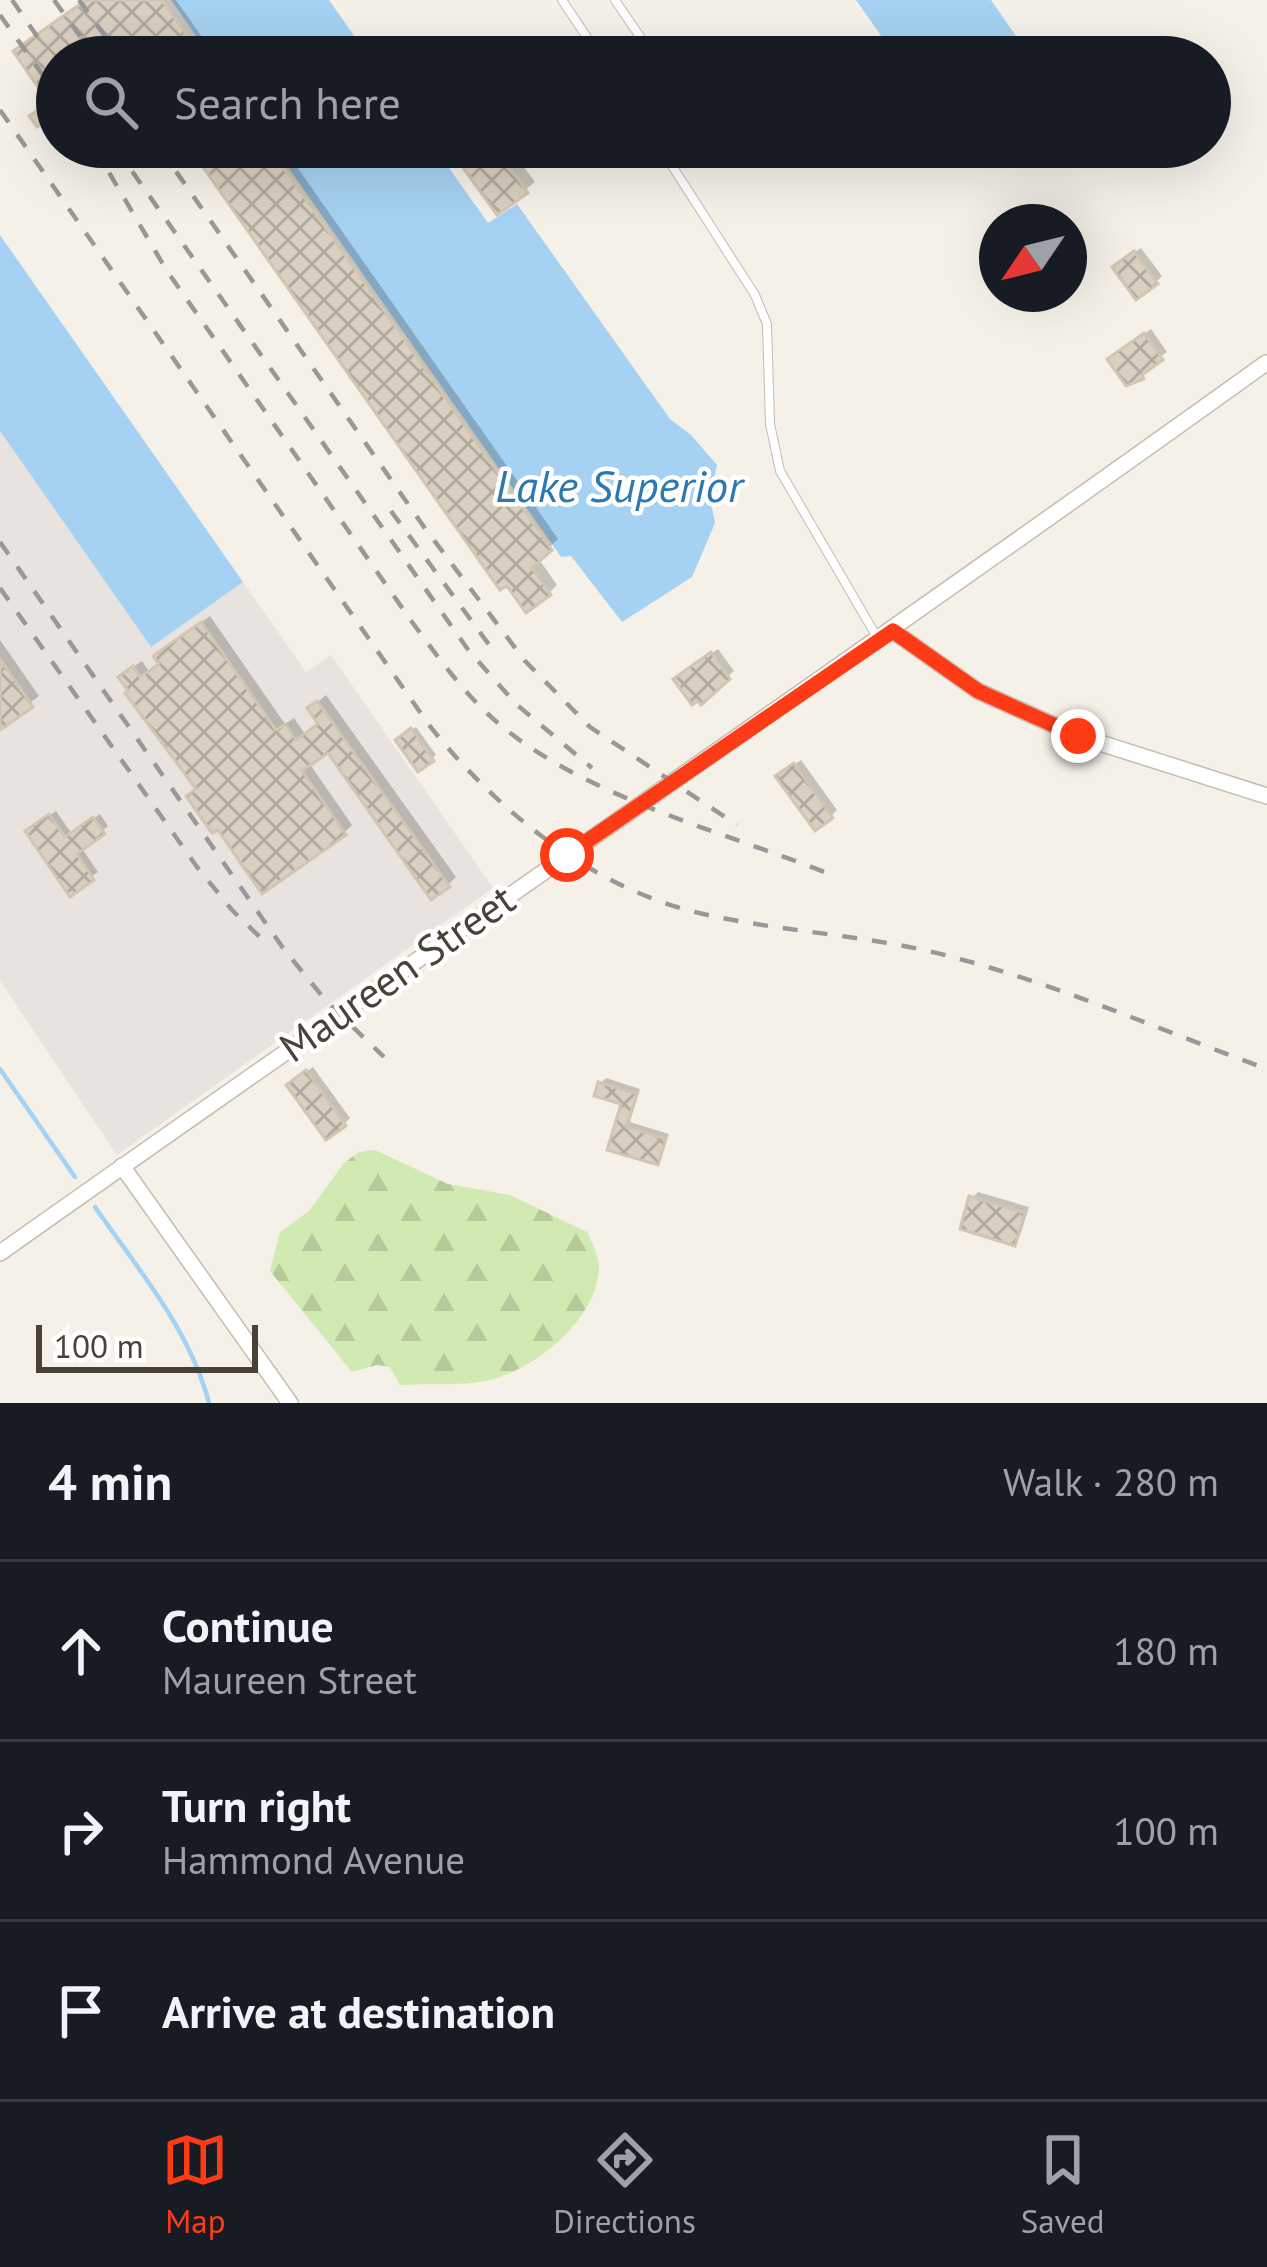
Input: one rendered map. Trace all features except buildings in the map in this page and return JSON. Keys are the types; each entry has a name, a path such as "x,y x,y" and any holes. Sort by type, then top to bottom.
{"street":[{"name":"Maureen Street","path":"0,1253 488,908 886,636 1266,364"},
{"path":"886,636 978,691 1078,736 1267,796"},
{"path":"122,1166 290,1403"}],"lane":[{"path":"562,0 586,36"},
{"path":"615,0 640,36"},
{"path":"673,168 754,295 767,324 770,424 780,471 886,636"}],"shaded area":[{"path":"0,431 151,646 243,582 306,672 331,655 493,888 117,1155 0,981"}],"green space":[{"path":"375,1150 448,1184 510,1195 587,1232 599,1263 596,1286 588,1305 560,1340 524,1366 486,1381 400,1385 390,1367 377,1365 352,1372 270,1271 280,1232 309,1211 344,1163 359,1152"}],"water":[{"path":"171,0 329,0 354,36 196,36"},
{"path":"856,0 991,0 1016,36 881,36"},
{"name":"Lake Superior","path":"289,168 449,168 488,223 517,204 670,419 717,465 710,498 715,523 692,577 622,622 571,556 561,557"},
{"path":"0,235 243,582 151,647 0,431"}],"waterway":[{"path":"0,1069 75,1177"},
{"path":"95,1207 176,1325 209,1403"}],"railway":[{"path":"12,0 37,36"},
{"path":"54,0 80,36"},
{"path":"79,0 105,36"},
{"path":"0,15 36,66"},
{"path":"0,110 36,162"},
{"path":"40,168 429,725 485,788 551,843 623,886 662,902 735,920 894,944 996,969 1267,1069"},
{"path":"106,168 167,271 412,622 477,704 522,742 604,788 827,873"},
{"path":"130,168 469,651 516,704 592,768"},
{"path":"174,168 424,527 525,661 590,727 737,825"},
{"path":"391,511 490,646"},
{"path":"0,542 283,948 327,1002 384,1057"},
{"path":"0,588 197,867 267,944"}],"route":[{"path":"567,855 893,631 978,691 1078,736"}]}
